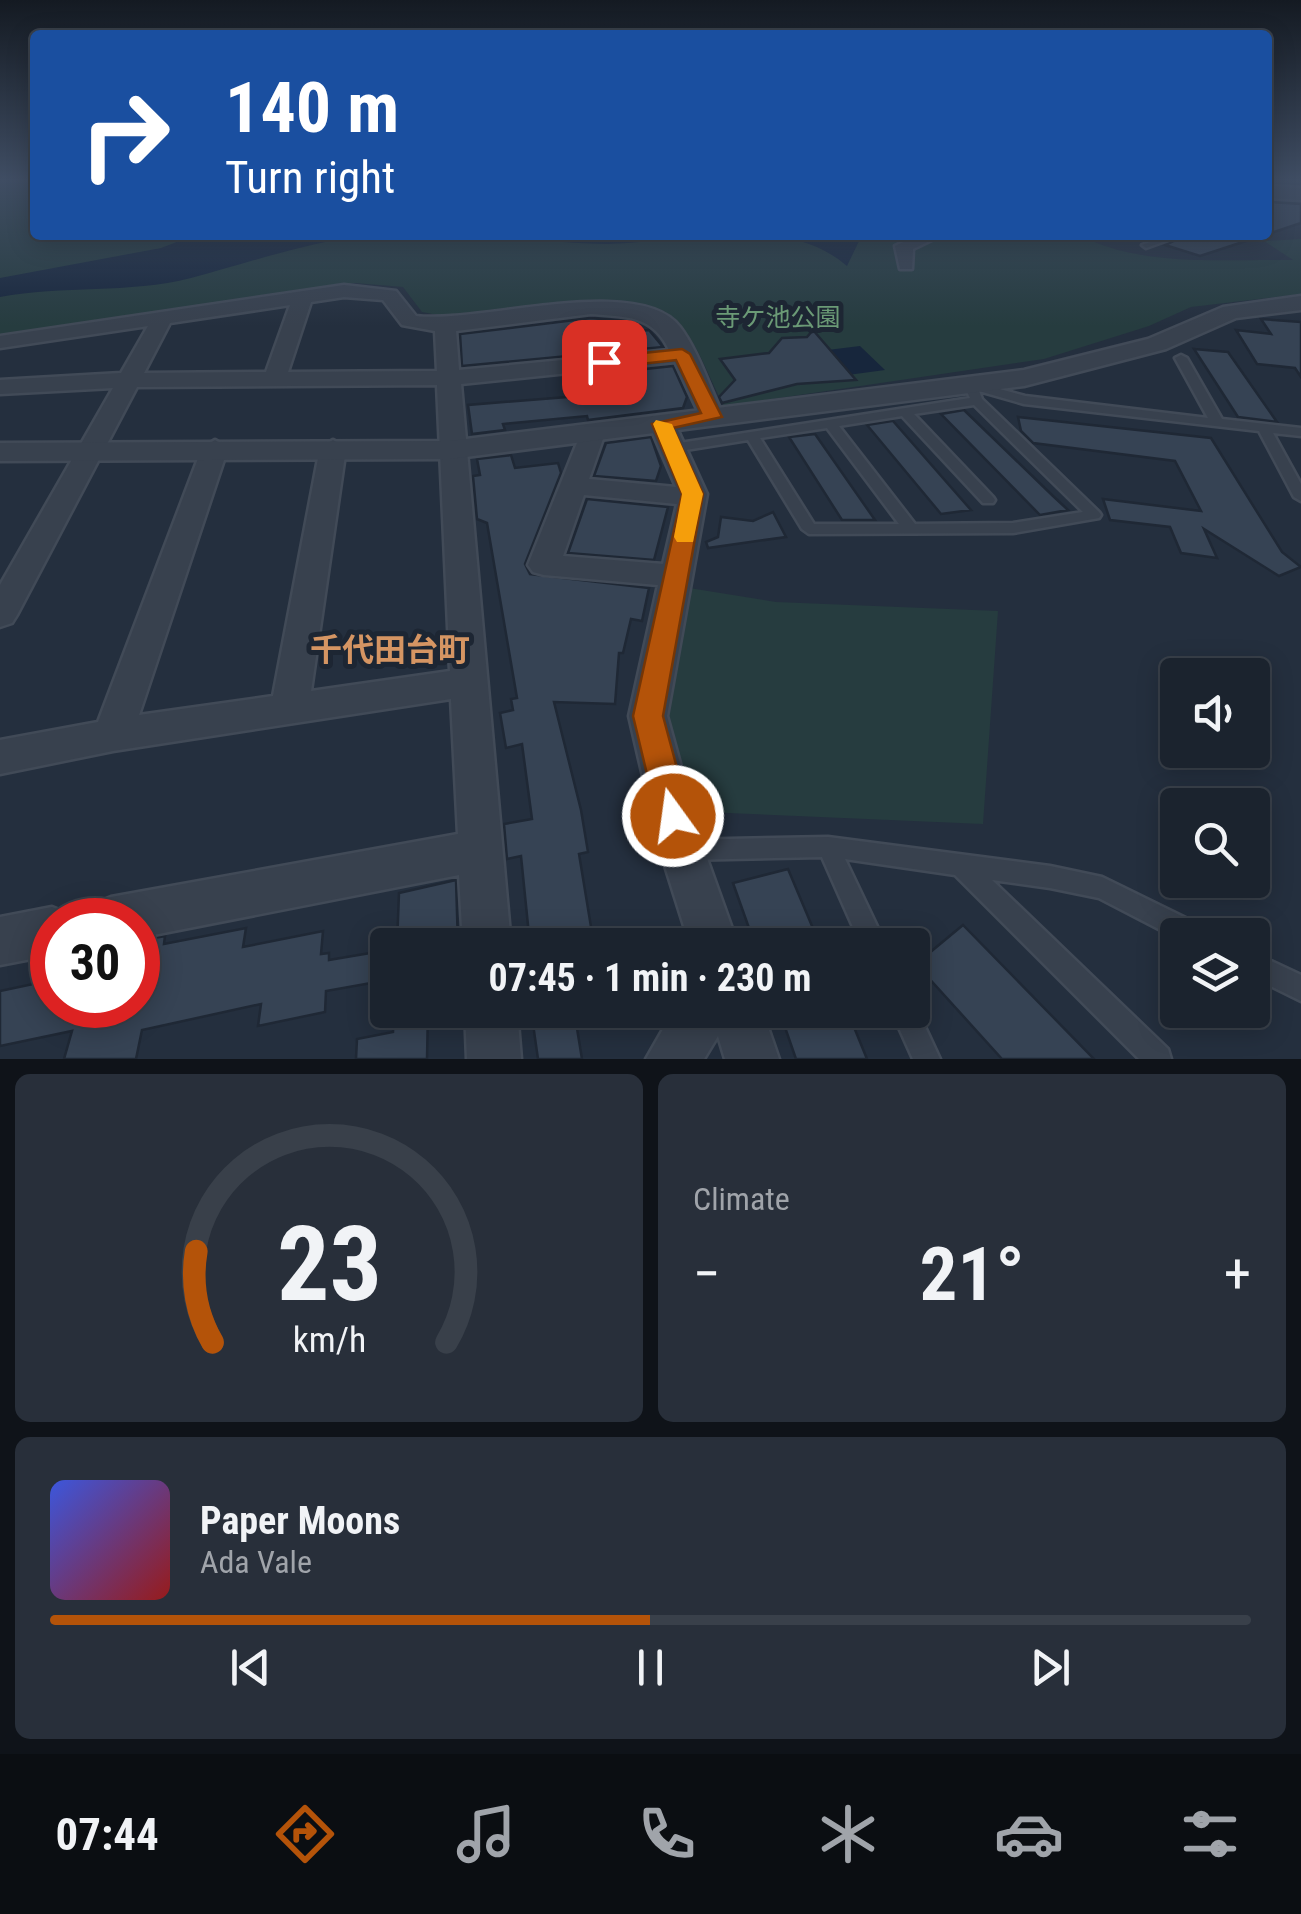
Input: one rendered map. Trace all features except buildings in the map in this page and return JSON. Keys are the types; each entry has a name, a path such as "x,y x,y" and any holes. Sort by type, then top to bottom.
{"street":[{"path":"906,265 904,246 920,240"},
{"path":"0,342 160,321 303,296 372,291 389,295 409,321 445,326 591,308 645,312 670,328 712,417"},
{"path":"275,378 303,296"},
{"path":"0,452 215,448 450,450 592,433 667,436 712,417 973,393 1120,355 1231,312 1301,303"},
{"path":"0,616 160,321"},
{"path":"445,326 450,450 471,682 486,928"},
{"path":"0,387 126,380 450,378 682,354"},
{"path":"592,433 544,564 677,576"},
{"path":"667,436 692,497 648,716 682,850 708,928"},
{"path":"113,735 215,448"},
{"path":"290,708 333,448"},
{"path":"572,486 692,497"},
{"path":"0,757 113,735 471,682"},
{"path":"160,911 482,850"},
{"path":"0,941 30,935"},
{"path":"492,1028 494,1059"},
{"path":"673,1059 693,1028"},
{"path":"742,1028 752,1059"}],"lane":[{"path":"1146,245 1162,240"},
{"path":"1181,358 1217,422"},
{"path":"751,435 808,529 1013,528 1094,515 973,393"},
{"path":"667,436 751,435 831,424 906,412 973,393 1301,432"},
{"path":"906,412 988,500"},
{"path":"831,424 910,528"},
{"path":"1264,428 1301,497"},
{"path":"828,847 866,928"},
{"path":"682,850 828,847 1050,876 1102,888 1161,918"},
{"path":"962,866 1158,1059"},
{"path":"1270,973 1301,988"},
{"path":"912,1028 927,1059"}],"green space":[{"name":"寺ケ池公園","path":"0,227 30,227 30,240 1090,240 1138,254 1216,260 1293,260 1264,241 1301,239 1301,294 1191,307 1149,326 1044,359 724,406 697,349 676,323 643,306 618,301 459,319 422,312 403,287 355,283 0,335"},
{"path":"683,587 776,602 998,611 983,824 681,811 658,718"}],"water":[{"path":"182,240 336,240 168,283 0,297 0,278 161,248"},
{"path":"545,240 661,240 608,244"},
{"path":"796,240 860,240 847,266 822,249"},
{"path":"860,346 885,370 818,379 795,354"}],"slow traffic":[{"path":"663,424 692,494 685,537"}],"district":[{"name":"千代田台町","path":"390,650"}],"route":[{"path":"604,362 682,354 712,417 662,424 692,494 648,716 673,816"}]}
